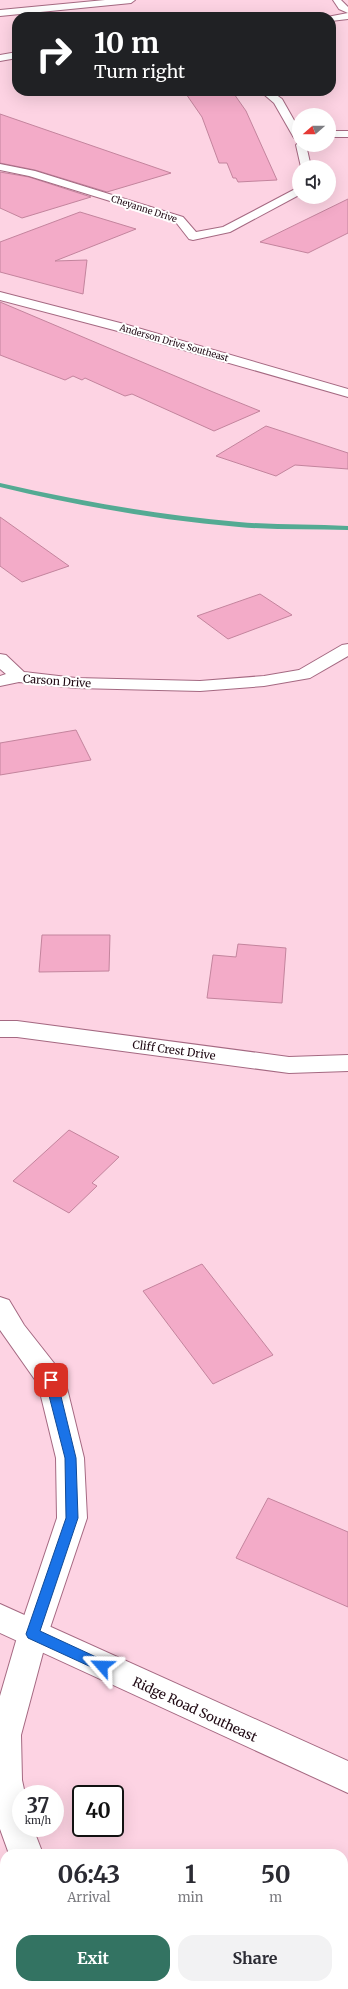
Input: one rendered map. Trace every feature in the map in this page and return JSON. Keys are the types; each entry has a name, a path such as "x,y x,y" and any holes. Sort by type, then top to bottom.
{"street":[{"path":"0,13 131,0"},
{"path":"337,0 342,7 348,10"},
{"path":"336,17 348,16"},
{"path":"0,58 12,56"},
{"path":"272,96 278,101 292,125"},
{"path":"336,134 348,134"},
{"name":"Cheyanne Drive","path":"0,167 31,173 179,219 194,236 226,230 292,194"},
{"name":"Anderson Drive Southeast","path":"0,296 119,327 348,393"},
{"name":"Carson Drive","path":"0,681 19,677 76,683 200,686 264,681 304,674 348,649"},
{"path":"0,659 19,677"},
{"name":"Cliff Crest Drive","path":"0,1029 17,1029 289,1065 348,1063"},
{"path":"0,1306 15,1332 51,1380 70,1458 72,1518 33,1634 5,1735 6,1780 14,1822 24,1849"},
{"name":"Ridge Road Southeast","path":"0,1618 348,1777"}],"building":[{"path":"187,96 236,96 246,111 277,180 238,182 236,178 233,178 227,163 219,163 202,117"},
{"path":"0,114 171,173 107,192 35,170 0,163"},
{"path":"0,172 29,177 91,197 22,218 0,208"},
{"path":"348,199 348,233 308,253 260,242"},
{"path":"80,212 136,229 55,261 87,260 83,294 0,272 0,242"},
{"path":"0,302 260,411 214,431 132,394 125,396 85,378 82,380 73,376 65,380 0,355"},
{"path":"266,426 348,453 348,469 295,465 276,476 216,456"},
{"path":"0,517 69,566 22,582 0,566"},
{"path":"260,594 292,615 228,639 197,616"},
{"path":"76,730 91,760 0,775 0,743"},
{"path":"42,935 110,935 109,971 39,972"},
{"path":"238,944 286,948 282,1003 207,998 213,955 236,957"},
{"path":"69,1130 119,1157 92,1183 97,1186 69,1213 13,1181"},
{"path":"202,1264 273,1355 213,1384 143,1291"},
{"path":"268,1498 348,1532 348,1607 236,1558"}],"waterway":[{"path":"0,485 56,498 168,517 255,526 348,528"}],"route":[{"path":"51,1380 70,1458 72,1518 33,1634 102,1666"}]}
